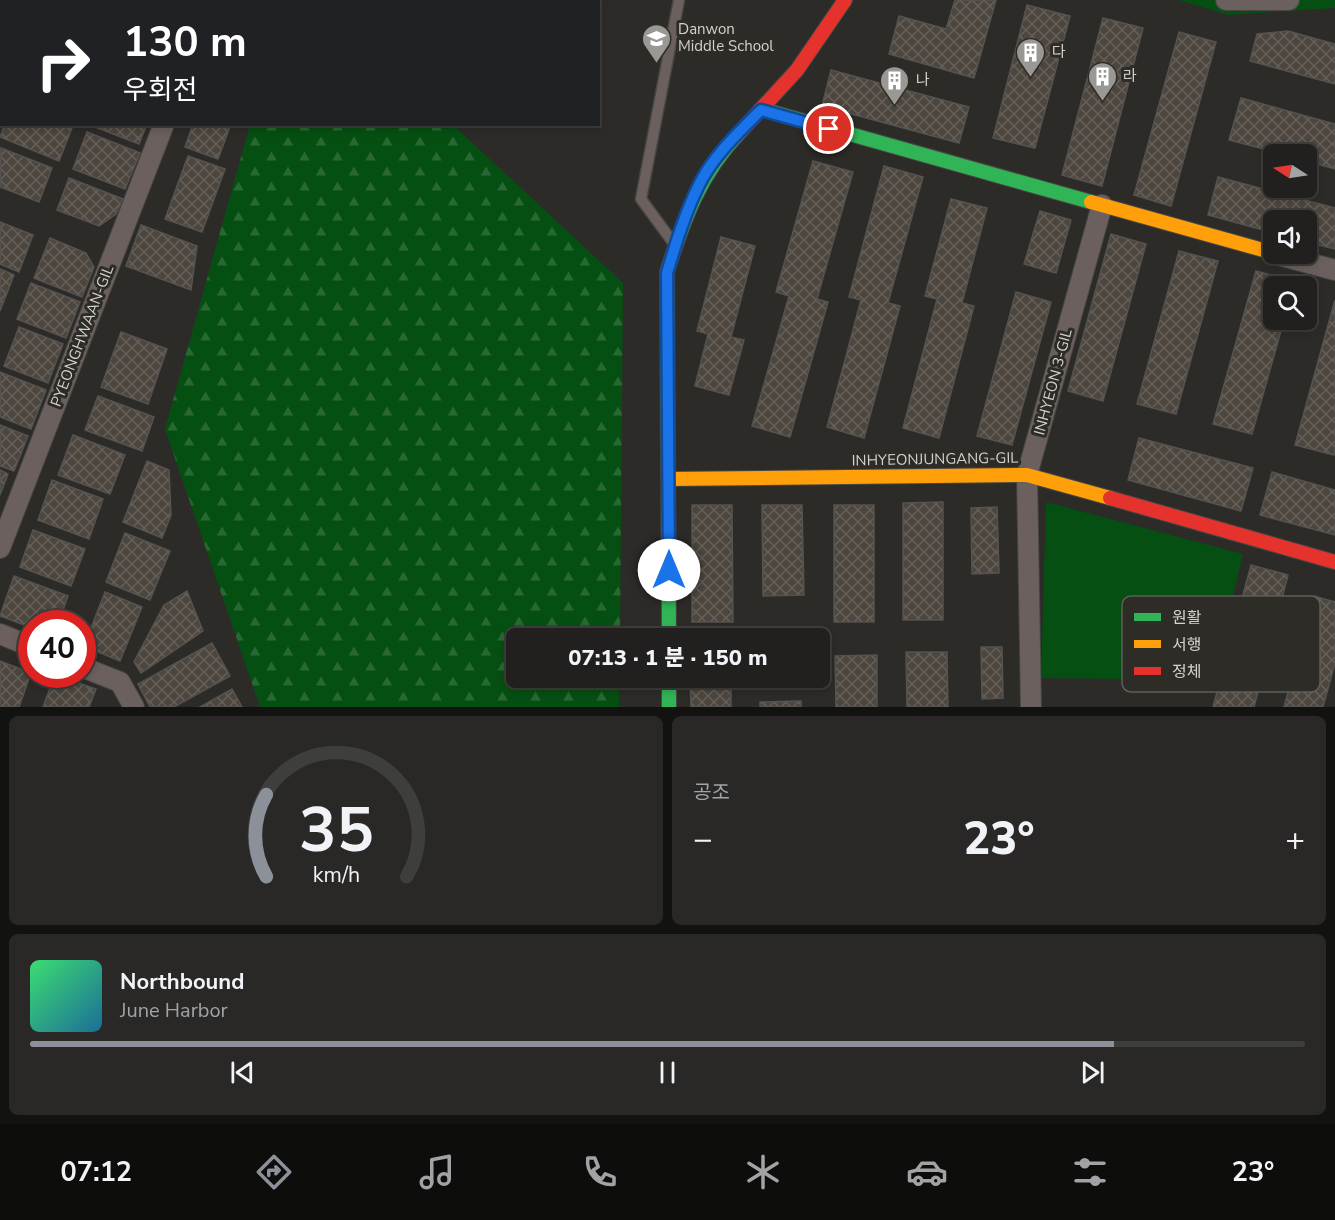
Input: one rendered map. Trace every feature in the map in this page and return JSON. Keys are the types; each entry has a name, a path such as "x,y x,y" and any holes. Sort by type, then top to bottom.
{"street":[{"path":"669,628 667,273 675,245 700,183 731,141 797,70 845,0"},
{"path":"1226,0 1289,0"},
{"path":"761,110 1263,250"},
{"name":"PYEONGHWAAN-GIL","path":"0,548 163,126"},
{"name":"INHYEON 3-GIL","path":"1031,707 1027,475 1102,205"},
{"path":"1313,264 1335,270"},
{"name":"INHYEONJUNGANG-GIL","path":"668,479 1027,475 1335,562"},
{"path":"0,634 18,641"},
{"path":"96,673 120,682 134,707"},
{"path":"669,688 669,707"}],"lane":[{"path":"675,245 641,199 679,0"}],"green space":[{"path":"1179,0 1335,0 1335,8 1228,15"},
{"path":"250,126 454,126 623,283 620,628 506,628 506,688 619,688 619,707 260,707 165,429"},
{"path":"1046,502 1243,554 1233,596 1122,596 1122,679 1041,678"}],"building":[{"path":"955,0 996,0 974,78 889,54 899,16 946,29"},
{"name":"다","path":"1027,5 1070,16 1035,148 993,138"},
{"name":"라","path":"1103,18 1143,28 1102,186 1062,175"},
{"path":"1288,31 1335,44 1335,84 1250,61 1257,34"},
{"path":"1179,32 1216,42 1171,206 1134,195"},
{"name":"나","path":"831,70 969,107 959,143 822,106"},
{"path":"1241,98 1335,124 1335,169 1317,164 1317,144 1263,144 1263,149 1229,140"},
{"path":"4,126 68,126 72,128 59,161 0,137"},
{"path":"95,126 146,126 139,144"},
{"path":"192,126 230,126 218,159 185,147"},
{"path":"87,132 140,153 125,189 73,169"},
{"path":"1,148 52,168 39,202 0,187"},
{"path":"188,156 225,169 202,232 165,219"},
{"path":"813,161 853,172 817,299 828,302 790,437 752,426 789,296 776,292"},
{"path":"884,166 923,177 888,303 900,306 864,438 827,427 861,300 849,297"},
{"path":"1218,177 1263,189 1263,198 1297,198 1335,208 1335,249 1317,245 1317,210 1263,210 1263,230 1208,215"},
{"path":"69,178 123,199 116,214 99,226 57,210"},
{"path":"951,199 987,208 962,303 974,306 939,438 903,428 937,299 925,296"},
{"path":"1040,211 1071,220 1056,273 1024,264"},
{"path":"0,222 33,235 19,272 0,264"},
{"path":"141,225 197,246 191,290 126,266"},
{"path":"1111,234 1146,244 1103,401 1068,391"},
{"path":"721,237 755,246 731,337 744,340 729,395 695,386 708,334 697,331"},
{"path":"50,238 86,253 94,267 82,297 34,278"},
{"path":"1179,251 1218,261 1176,414 1137,404"},
{"path":"0,269 14,275 0,311"},
{"path":"1256,271 1275,276 1263,276 1263,330 1281,330 1252,434 1213,424"},
{"path":"31,283 80,302 66,338 17,319"},
{"path":"1016,292 1051,302 1012,445 977,436"},
{"path":"1335,300 1335,450 1334,455 1295,445"},
{"path":"19,327 63,344 48,383 4,366"},
{"path":"121,332 167,349 148,404 101,387"},
{"path":"0,372 46,390 31,429 0,417"},
{"path":"98,396 154,417 142,451 85,430"},
{"path":"0,425 28,436 14,471 0,466"},
{"path":"73,435 125,455 110,494 58,475"},
{"path":"1139,438 1253,468 1241,511 1128,480"},
{"path":"147,461 169,470 171,515 162,538 123,522"},
{"path":"0,470 8,474 0,495"},
{"path":"1272,472 1335,490 1335,535 1260,515"},
{"path":"52,480 103,499 89,539 38,520"},
{"path":"943,502 943,620 903,620 903,503"},
{"path":"692,505 732,505 733,622 692,622"},
{"path":"762,505 802,505 804,595 763,596"},
{"path":"834,505 874,505 874,622 834,622"},
{"path":"997,507 999,573 972,574 971,508"},
{"path":"33,530 85,549 71,586 20,567"},
{"path":"125,533 170,551 150,600 106,582"},
{"path":"1251,565 1288,575 1283,596 1243,596"},
{"path":"14,576 68,596 63,610 18,610 18,623 0,616"},
{"path":"187,591 203,631 141,673 134,662 164,605"},
{"path":"105,592 142,607 120,661 96,651 96,615"},
{"path":"1320,598 1335,602 1335,663 1323,707 1284,707 1288,692 1320,692"},
{"path":"212,643 230,676 174,707 150,707 138,684"},
{"path":"981,647 1002,647 1003,698 982,699"},
{"path":"906,652 947,652 948,707 907,707"},
{"path":"877,655 877,707 836,707 835,656"},
{"path":"0,661 18,668 18,688 26,688 19,707 0,707"},
{"path":"50,688 96,689 89,707 43,707"},
{"path":"690,688 731,688 731,707 691,707"},
{"path":"232,689 242,707 200,707"},
{"path":"1217,692 1258,692 1254,707 1213,707"},
{"path":"801,701 801,707 760,707 760,702"}],"traffic: fast":[{"path":"761,109 1091,202"},
{"path":"669,628 667,272 695,198 714,164 740,132"},
{"path":"669,688 669,707"}],"traffic: slow":[{"path":"1091,202 1263,250"},
{"path":"668,479 1027,475 1110,498"}],"traffic: jam":[{"path":"740,132 797,70 845,0"},
{"path":"1110,498 1335,562"}],"place":[{"name":"Danwon Middle School","path":"657,64"},
{"name":"다","path":"1031,78"},
{"name":"라","path":"1102,102"},
{"name":"나","path":"895,106"}],"route":[{"path":"669,570 667,273 681,227 700,183 731,141 761,110 829,129"}]}
